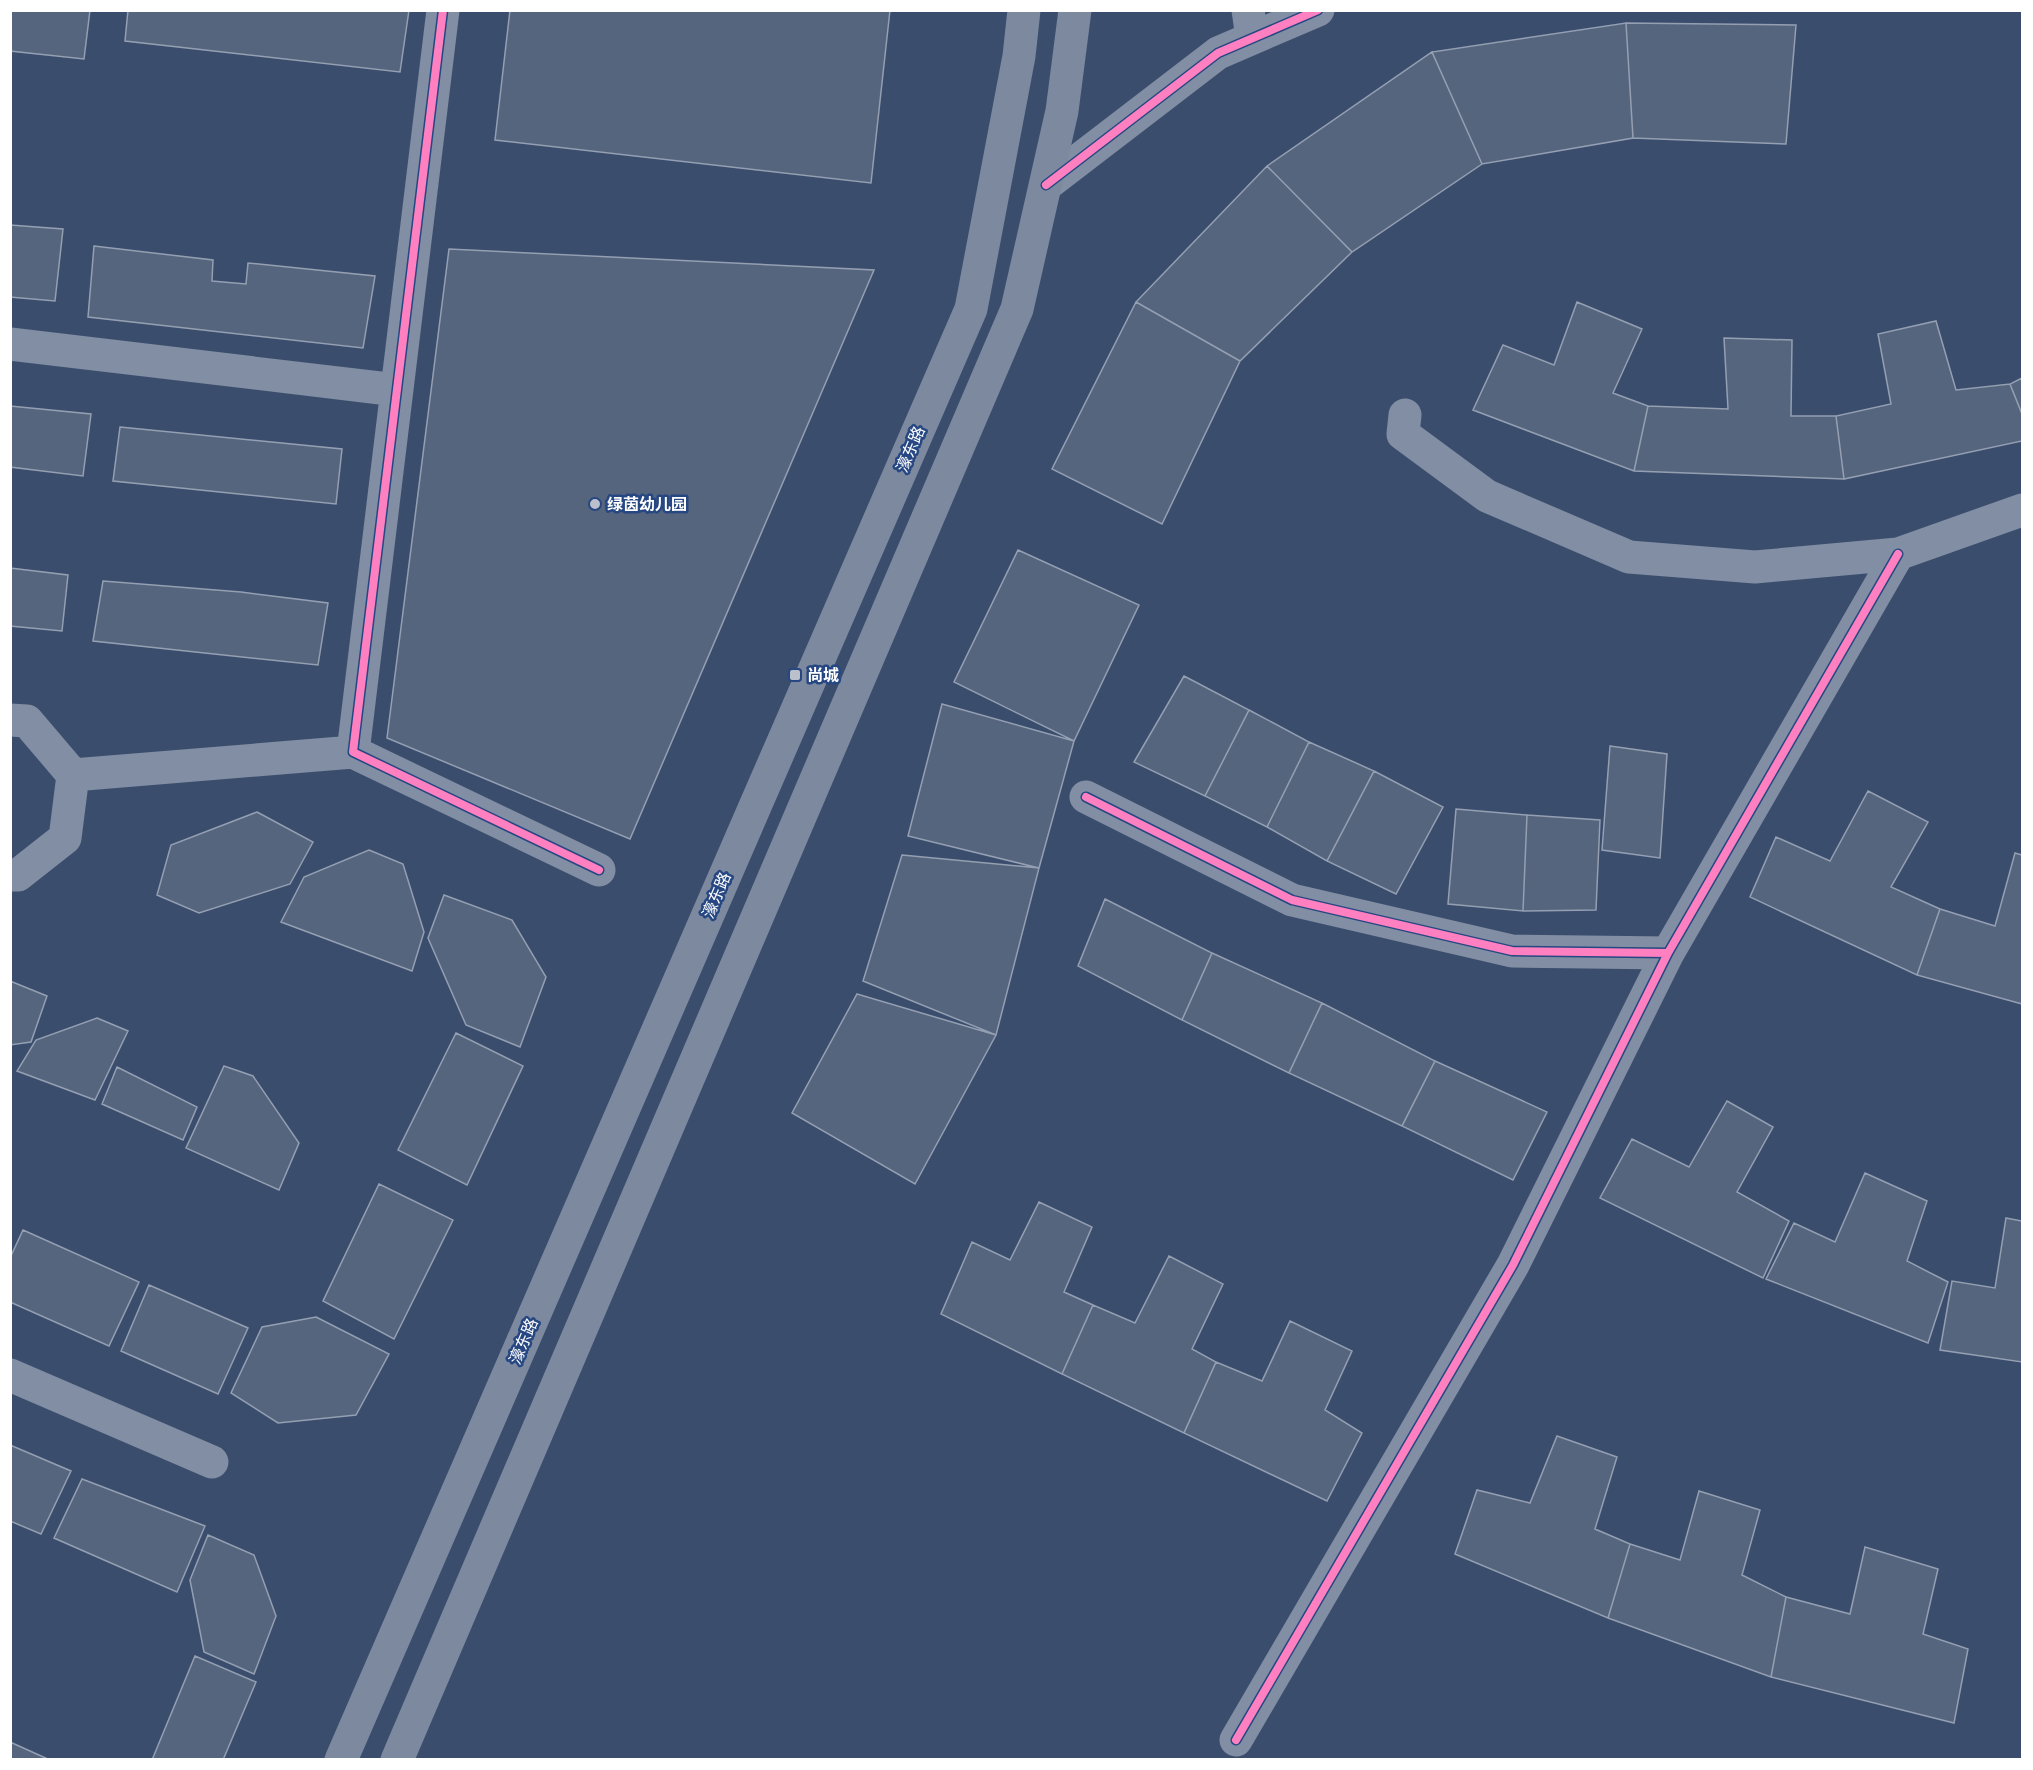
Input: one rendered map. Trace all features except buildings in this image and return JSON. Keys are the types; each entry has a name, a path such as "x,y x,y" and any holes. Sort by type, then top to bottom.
{"main road":[{"name":"濠东路","path":"341,1760 971,309 1019,56 1024,10"},
{"path":"397,1760 1017,309 1062,111 1075,10"}],"street":[{"path":"353,752 443,10"},
{"path":"1046,185 1218,53 1250,24 1318,10"},
{"path":"10,344 397,390"},
{"path":"1405,415 1403,434 1486,496 1629,557 1755,567 1898,554 2022,510"},
{"path":"1236,1740 1513,1265 1668,953 1898,554"},
{"path":"10,720 27,721 73,775 64,838 18,875 10,875"},
{"path":"73,775 353,752 599,870"},
{"path":"1086,797 1292,900 1512,951 1668,953"},
{"path":"10,1375 212,1462"}],"cycle path":[{"path":"443,10 353,752 599,870"},
{"path":"1046,185 1218,53 1318,10"},
{"path":"1086,797 1292,900 1512,951 1668,953 1898,554"},
{"path":"1236,1740 1513,1265 1668,953"}],"place":[{"name":"绿茵幼儿园","path":"595,504"},
{"name":"尚城","path":"795,675"}]}
